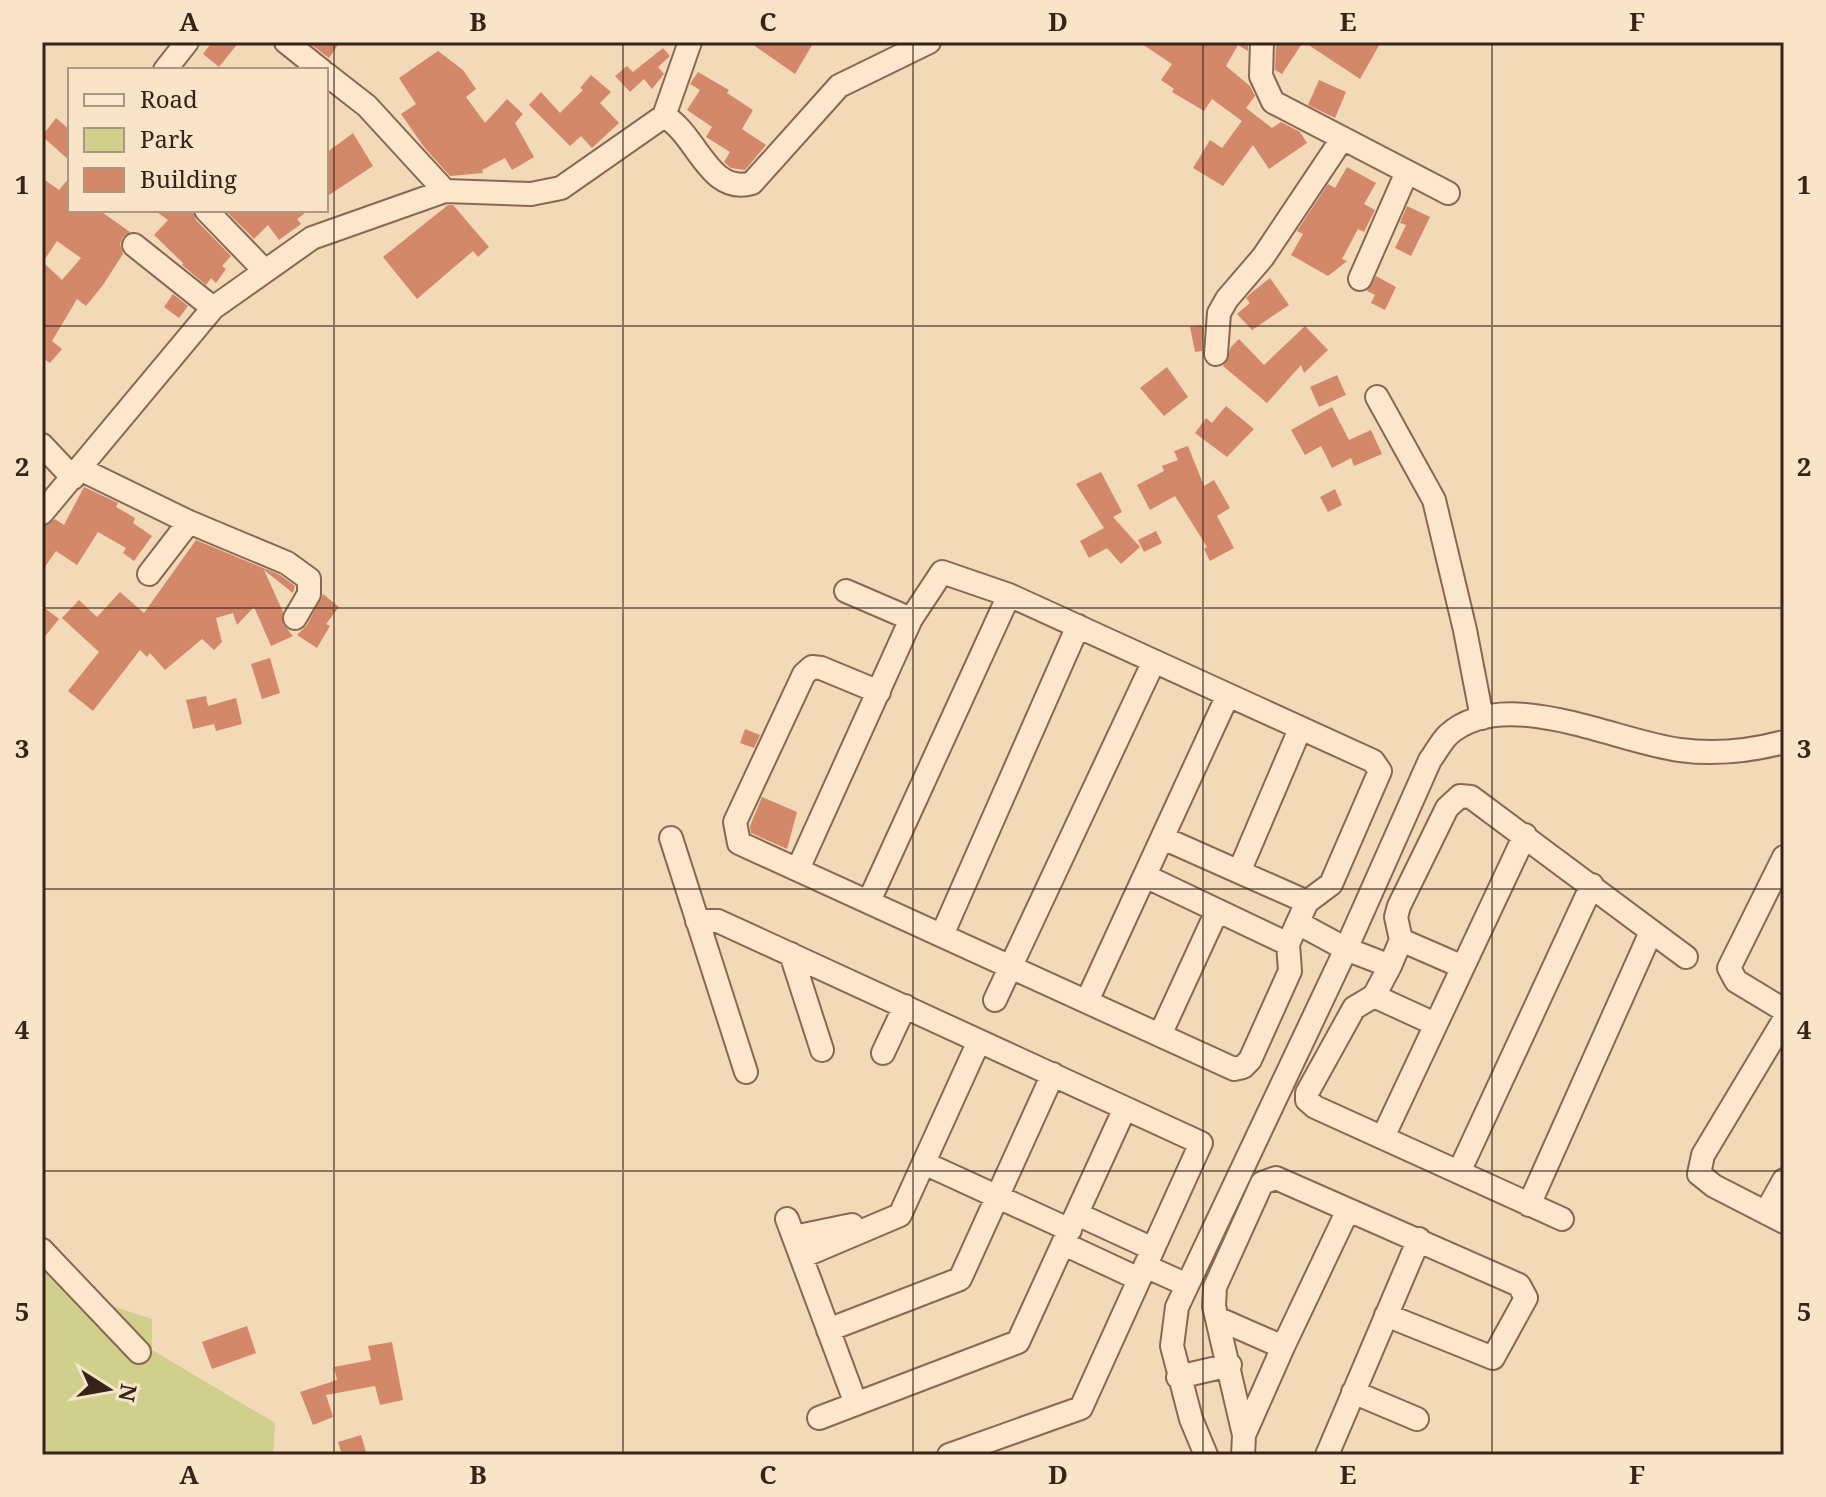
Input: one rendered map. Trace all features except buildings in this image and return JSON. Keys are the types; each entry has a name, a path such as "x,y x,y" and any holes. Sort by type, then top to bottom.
{"street":[{"path":"167,68 187,42"},
{"path":"286,42 318,68"},
{"path":"42,513 213,308 263,269 312,238 445,191 531,194 561,188 664,116 690,42"},
{"path":"664,116 686,135 721,181 738,187 752,183 839,86 929,42"},
{"path":"1262,42 1261,76 1273,102 1448,193"},
{"path":"328,76 367,106 445,191"},
{"path":"1216,354 1219,313 1227,299 1263,257 1342,139"},
{"path":"1360,279 1407,172"},
{"path":"208,212 263,269"},
{"path":"134,245 213,308"},
{"path":"1377,397 1434,500 1468,643 1482,718"},
{"path":"42,445 76,473 287,563 309,579 309,594 295,618"},
{"path":"149,574 189,522"},
{"path":"798,869 879,692 911,619 942,572 1009,595 1078,626 1227,697 1373,761 1380,771 1377,784 1331,884 1307,902 1293,934 1290,971 1250,1060 1243,1067 1234,1069 739,843 735,822 804,674 812,667 879,692"},
{"path":"846,591 911,619"},
{"path":"869,901 1009,595"},
{"path":"942,935 1078,626"},
{"path":"995,1000 1154,661"},
{"path":"1087,1001 1227,697"},
{"path":"1206,1455 1178,1377 1172,1346 1177,1307 1185,1284 1346,949 1430,760 1449,734 1482,718 1501,713 1527,715 1679,750 1751,751 1784,742"},
{"path":"1239,872 1300,729"},
{"path":"1562,1219 1315,1107 1307,1100 1307,1093 1354,1008 1374,996 1390,966 1401,940 1396,917 1399,906 1451,800 1460,796 1471,797 1525,835 1686,957"},
{"path":"1383,1137 1525,835"},
{"path":"671,838 746,1072"},
{"path":"1163,838 1307,902"},
{"path":"1784,857 1729,968 1736,981 1784,1010"},
{"path":"1145,876 1217,911 1346,949 1390,966"},
{"path":"1459,1172 1592,885"},
{"path":"1160,1035 1217,911"},
{"path":"697,921 718,921 1201,1143 1081,1408 949,1455"},
{"path":"1529,1205 1651,932"},
{"path":"1401,940 1463,967"},
{"path":"791,954 822,1050"},
{"path":"1374,996 1435,1024"},
{"path":"883,1053 905,1006"},
{"path":"1784,1020 1703,1155 1699,1174 1714,1186 1775,1217 1784,1180"},
{"path":"856,1404 794,1237 900,1215 979,1041"},
{"path":"1764,1050 1784,1062"},
{"path":"828,1330 960,1279 1053,1074"},
{"path":"819,1418 1018,1342 1125,1108"},
{"path":"924,1163 1185,1284"},
{"path":"1243,1445 1230,1365 1214,1306 1215,1287 1262,1183 1276,1178 1419,1239 1519,1285 1526,1298 1493,1358 1386,1315"},
{"path":"1243,1445 1283,1347 1348,1210"},
{"path":"1070,1229 1146,1265"},
{"path":"1327,1455 1419,1239"},
{"path":"42,1250 139,1352"},
{"path":"1219,1319 1283,1347"},
{"path":"1178,1377 1230,1365"},
{"path":"1353,1392 1417,1419"}],"green space":[{"path":"42,1238 84,1297 152,1319 152,1350 275,1423 273,1455 42,1455"}]}
